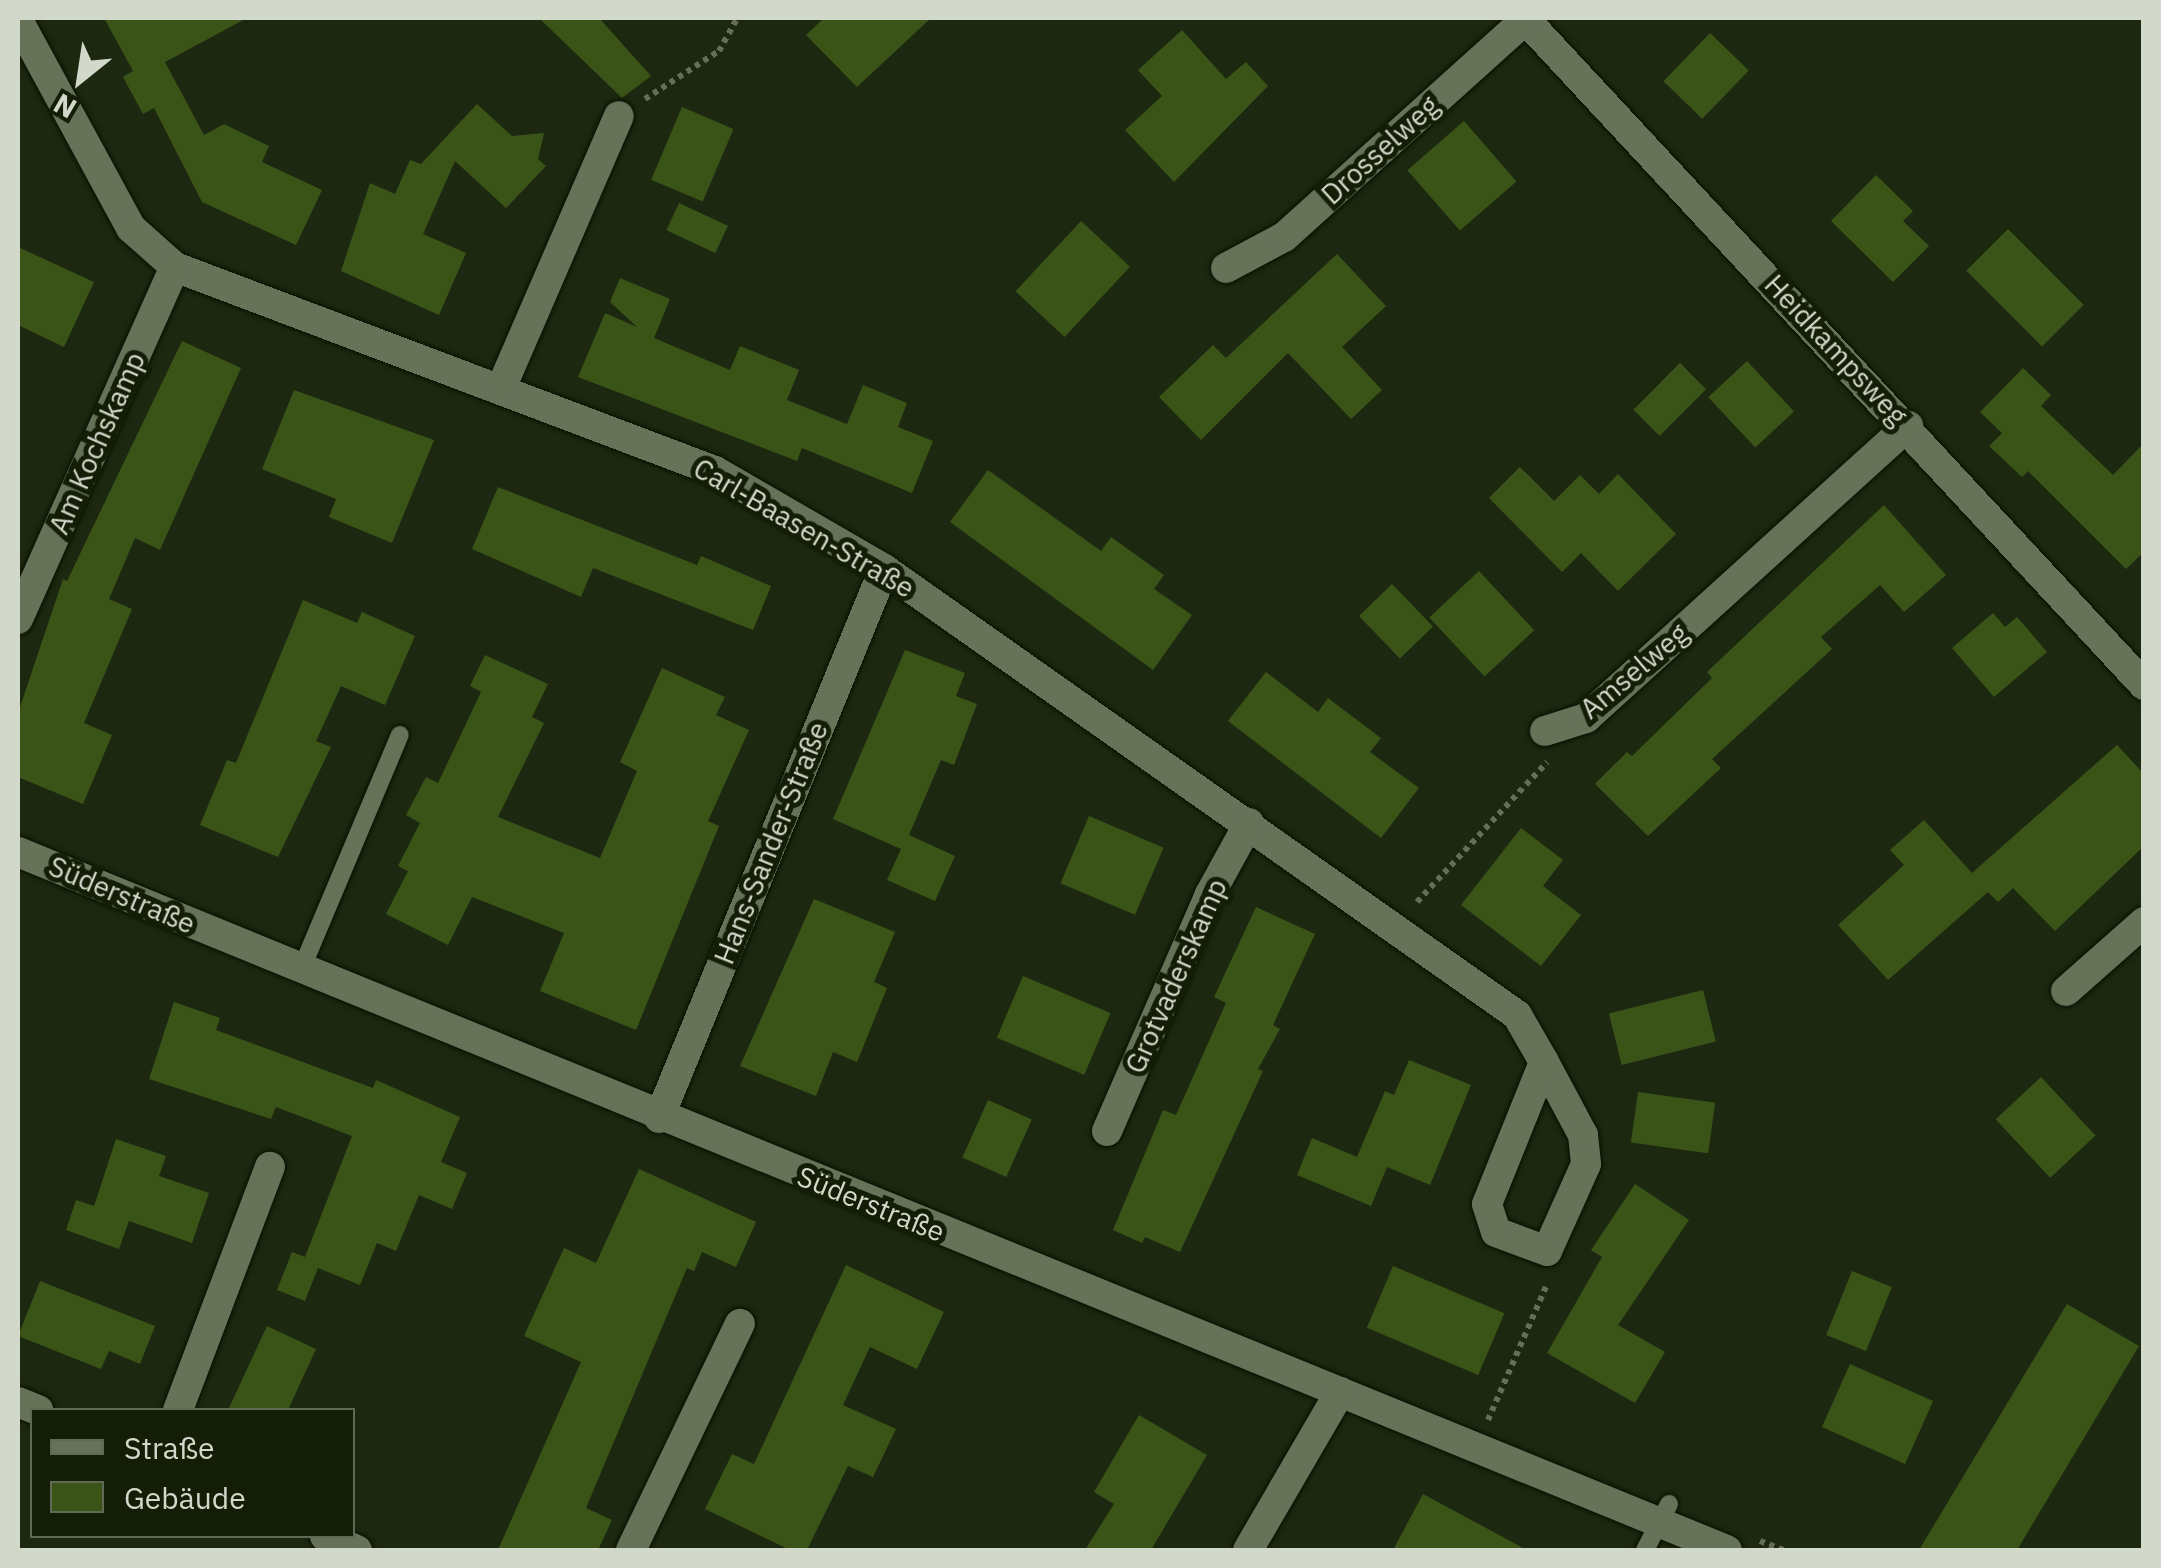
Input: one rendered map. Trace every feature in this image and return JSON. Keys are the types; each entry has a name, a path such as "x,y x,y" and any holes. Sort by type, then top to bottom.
{"street":[{"name":"Drosselweg","path":"1226,268 1284,237 1525,18"},
{"name":"Heidkampsweg","path":"1525,18 1908,426 2144,685"},
{"name":"Carl-Baasen-Straße","path":"18,20 131,228 175,266 502,386 715,472 884,569 1517,1014 1583,1135 1586,1164 1548,1251"},
{"path":"502,386 619,116"},
{"name":"Am Kochskamp","path":"18,619 175,266"},
{"name":"Amselweg","path":"1545,731 1586,718 1908,426"},
{"name":"Hans-Sander-Straße","path":"659,1118 884,569"},
{"name":"Grotvaderskamp","path":"1107,1131 1210,894 1248,824"},
{"name":"Süderstraße","path":"18,852 659,1118 1340,1392 1665,1514 1727,1550"},
{"path":"2066,991 2144,922"},
{"path":"1544,1062 1487,1204 1496,1232 1548,1251"},
{"path":"179,1408 270,1168"},
{"path":"631,1550 740,1324"},
{"path":"1248,1550 1340,1392"},
{"path":"330,1538 357,1550"}],"lane":[{"path":"301,970 400,735"},
{"path":"1645,1550 1665,1514"}],"path":[{"path":"619,116 719,51 737,18"},
{"path":"1400,931 1416,904 1548,766 1545,731"},
{"path":"1484,1430 1547,1284 1548,1251"}],"building":[{"path":"104,18 247,18 165,62 204,135 224,124 269,146 262,162 322,190 296,245 202,202 154,108 143,114 123,77 133,71"},
{"path":"539,18 599,18 651,76 622,98"},
{"path":"824,18 931,18 857,87 806,35"},
{"path":"1182,30 1226,79 1246,62 1268,86 1174,182 1125,130 1162,96 1138,70"},
{"path":"1710,33 1749,71 1702,119 1663,81"},
{"path":"477,104 512,136 544,133 538,159 546,166 506,208 455,161 423,234 466,253 439,315 341,271 370,183 395,194 410,160 421,164"},
{"path":"682,107 734,129 703,202 651,180"},
{"path":"1464,121 1516,181 1460,231 1407,170"},
{"path":"1876,175 1913,211 1903,221 1929,246 1893,282 1831,221"},
{"path":"679,203 728,226 715,253 666,230"},
{"path":"1081,221 1130,267 1065,337 1016,291"},
{"path":"2008,229 2084,305 2042,346 1966,271"},
{"path":"18,247 94,282 64,347 18,325"},
{"path":"1337,254 1386,306 1342,347 1382,390 1351,419 1288,353 1201,440 1159,397 1213,345 1226,358"},
{"path":"620,278 670,299 654,338 730,370 740,346 799,370 787,400 847,424 863,385 907,403 898,427 933,441 912,493 802,448 797,461 578,377 605,313 637,327 610,302"},
{"path":"182,341 241,368 160,550 135,538 109,599 132,609 84,723 112,735 83,804 18,777 18,713 63,579 67,581"},
{"path":"1747,361 1794,411 1755,448 1708,397"},
{"path":"1680,363 1706,389 1659,436 1633,410"},
{"path":"2023,368 2051,395 2041,406 2113,475 2144,443 2144,552 2126,569 2028,471 2022,477 1989,446 2002,433 1980,412"},
{"path":"294,390 434,440 392,543 329,517 336,499 262,469"},
{"path":"1520,467 1554,501 1580,475 1599,494 1618,474 1676,534 1618,591 1581,553 1562,572 1489,498"},
{"path":"988,470 1101,551 1111,537 1164,575 1154,589 1192,615 1153,670 950,522"},
{"path":"498,487 697,565 701,556 771,586 753,630 593,568 581,597 472,549"},
{"path":"1884,505 1946,575 1904,612 1880,585 1821,637 1832,649 1712,759 1721,768 1648,836 1595,784 1627,752 1632,756 1712,678 1707,672"},
{"path":"1479,571 1534,630 1485,677 1429,617"},
{"path":"1392,584 1433,626 1400,658 1359,616"},
{"path":"303,600 357,623 362,612 415,636 385,705 341,686 316,741 331,747 278,857 200,825 227,760 236,763"},
{"path":"1993,613 2005,627 2017,617 2047,652 1994,697 1952,648"},
{"path":"905,650 965,673 956,696 977,704 954,765 941,760 909,835 955,856 935,901 887,880 901,849 833,819"},
{"path":"485,655 548,684 532,717 544,723 498,817 600,858 637,771 620,762 662,668 725,697 716,715 749,730 708,821 719,826 636,1030 540,991 564,933 472,897 448,945 386,914 408,871 398,866 420,823 406,815 426,777 438,783 481,692 470,686"},
{"path":"1266,672 1318,712 1328,698 1381,738 1370,752 1419,788 1381,838 1228,721"},
{"path":"2117,745 2144,774 2144,846 2055,931 2013,888 1998,902 1988,892 1888,980 1838,925 1904,865 1890,850 1924,820 1972,873"},
{"path":"1089,816 1164,848 1135,915 1060,883"},
{"path":"1521,828 1563,860 1543,886 1581,915 1541,966 1461,905"},
{"path":"814,899 895,932 874,982 887,988 857,1062 833,1052 816,1096 740,1066"},
{"path":"1256,907 1315,934 1273,1025 1280,1029 1258,1069 1263,1071 1180,1252 1145,1237 1142,1243 1113,1230 1163,1110 1176,1115 1226,1003 1214,997"},
{"path":"1023,976 1110,1013 1084,1075 997,1038"},
{"path":"1703,990 1716,1041 1622,1065 1609,1013"},
{"path":"174,1002 220,1018 216,1030 373,1088 376,1080 460,1117 441,1162 467,1173 452,1209 419,1195 396,1251 377,1243 360,1285 318,1268 305,1301 277,1290 292,1252 305,1257 352,1136 276,1107 271,1119 149,1079"},
{"path":"1409,1060 1471,1085 1430,1185 1387,1167 1371,1206 1297,1175 1312,1138 1357,1157 1385,1091 1394,1095"},
{"path":"2041,1077 2096,1136 2050,1178 1996,1119"},
{"path":"1638,1092 1715,1103 1708,1153 1631,1143"},
{"path":"988,1100 1032,1120 1006,1177 962,1158"},
{"path":"116,1139 166,1156 159,1176 209,1193 192,1243 129,1221 119,1249 66,1230 76,1200 94,1206"},
{"path":"639,1169 756,1222 736,1267 702,1252 694,1271 687,1268 586,1508 612,1520 598,1550 498,1550 581,1362 524,1336 564,1248 596,1263"},
{"path":"1635,1184 1689,1220 1618,1325 1665,1352 1635,1403 1547,1353 1602,1257 1591,1250"},
{"path":"846,1265 944,1312 917,1369 870,1347 843,1405 896,1429 873,1477 848,1466 807,1550 790,1550 705,1509 732,1454 754,1464"},
{"path":"1393,1266 1504,1313 1478,1375 1367,1328"},
{"path":"1852,1271 1892,1287 1866,1351 1826,1335"},
{"path":"40,1281 155,1326 140,1364 109,1351 101,1369 18,1336"},
{"path":"2067,1304 2139,1346 2017,1550 1919,1550"},
{"path":"267,1326 316,1349 289,1408 229,1408"},
{"path":"1850,1364 1933,1401 1905,1464 1822,1427"},
{"path":"1139,1415 1207,1455 1151,1550 1085,1550 1114,1504 1094,1492"},
{"path":"1423,1494 1527,1550 1393,1550"}]}
